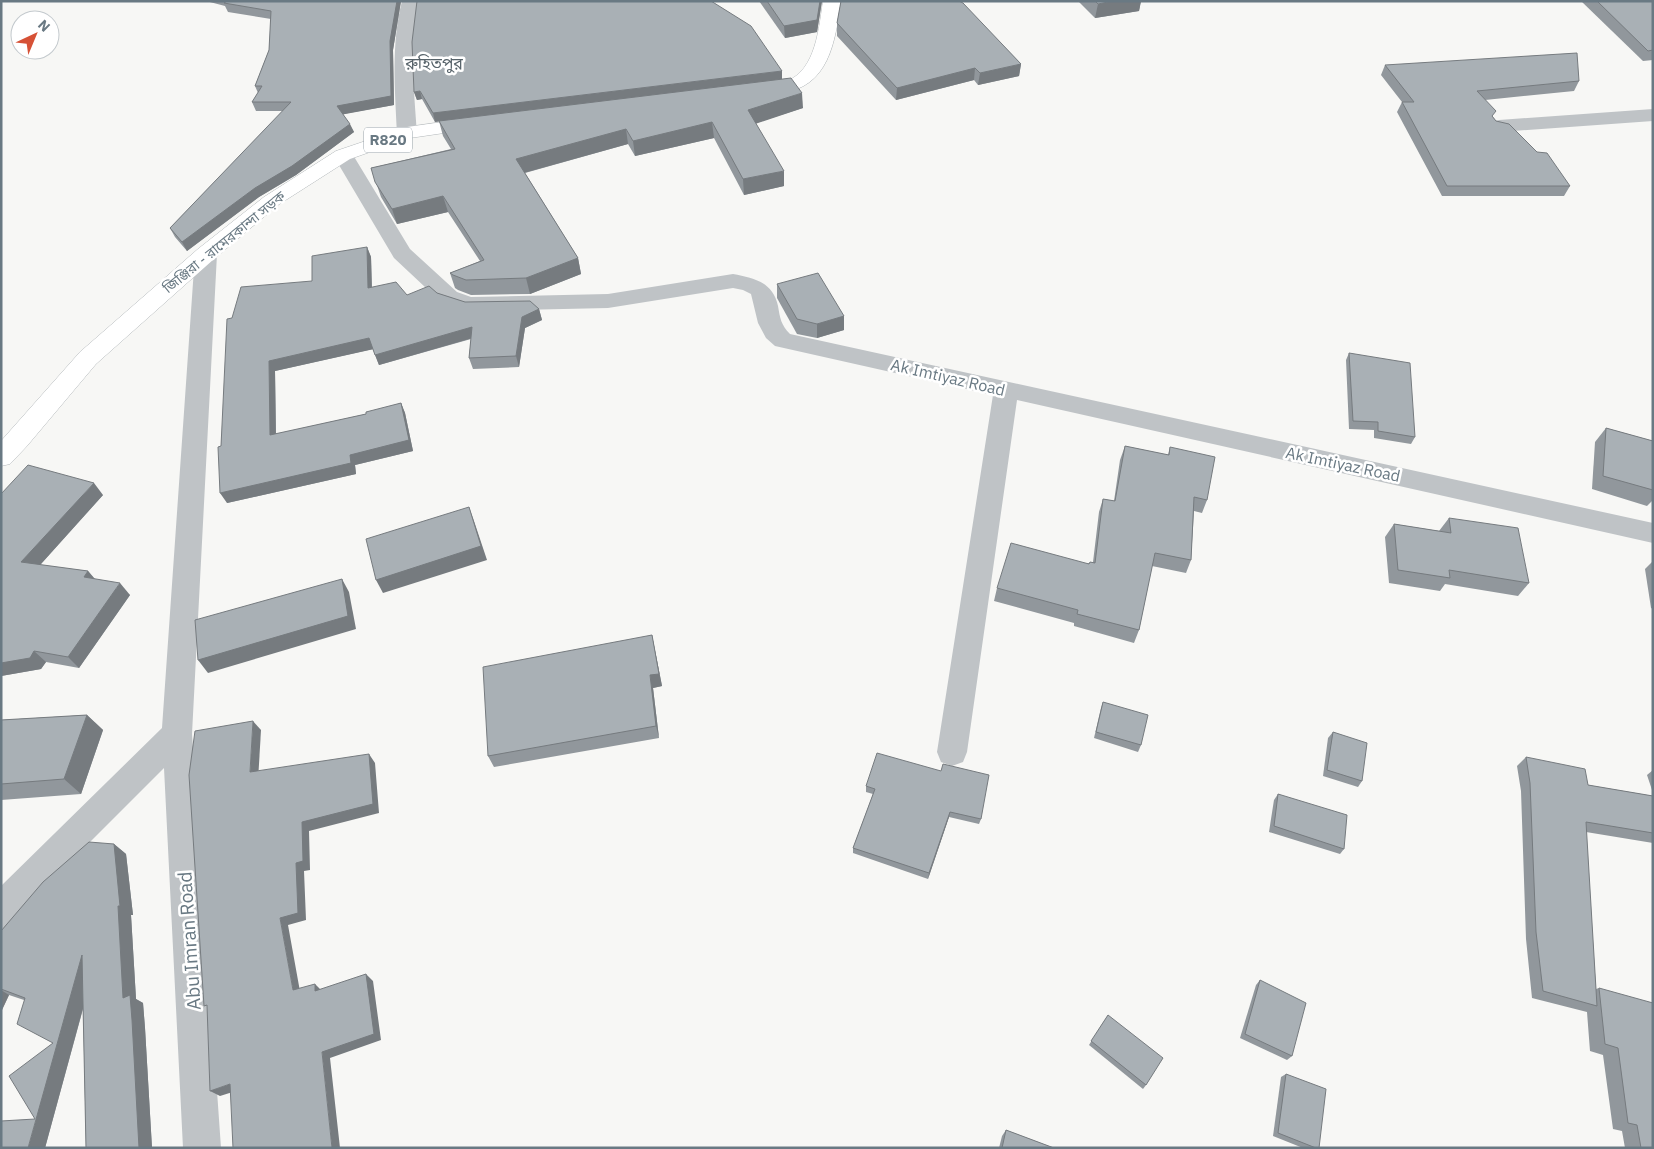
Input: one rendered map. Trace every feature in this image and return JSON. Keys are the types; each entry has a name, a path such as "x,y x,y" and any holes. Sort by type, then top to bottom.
{"main road":[{"path":"737,92 792,86 809,74 826,38 832,1"},
{"name":"জিঞ্জিরা - রামেরকান্দা সড়ক","path":"1,457 37,419 88,358 206,254 272,201 343,155 407,133 501,120"}],"street":[{"path":"407,133 404,46 407,14 411,1"},
{"path":"1499,126 1653,116"},
{"name":"Ak Imtiyaz Road","path":"343,155 402,253 449,297 469,304 608,301 733,280 744,282 754,284 764,295 770,325 776,335 784,340 1653,533"},
{"name":"Abu Imran Road","path":"202,1148 177,734 206,254"},
{"path":"952,752 1006,390"},
{"path":"1,915 15,894 177,734"}],"building":[{"path":"227,1 397,1 390,41 391,96 337,106 350,124 292,166 255,188 182,242 170,228 291,102 252,102 262,86 255,86 269,50 271,11 224,3"},
{"path":"417,1 711,1 751,26 782,71 433,113 420,91 414,92 412,42"},
{"path":"767,1 820,1 817,20 784,26"},
{"path":"841,1 959,1 1021,64 980,73 975,68 897,88 837,23"},
{"path":"1095,1 1113,1 1098,4"},
{"path":"1597,1 1653,1 1653,50 1648,51"},
{"path":"1577,53 1579,81 1477,91 1496,111 1492,116 1496,121 1509,124 1537,152 1547,153 1570,186 1447,186 1402,102 1414,102 1385,65"},
{"path":"791,78 802,93 748,110 784,171 743,179 712,122 633,141 626,129 516,159 578,258 526,278 466,280 450,273 484,260 443,196 392,209 375,182 371,168 455,149 439,121"},
{"path":"367,247 368,288 396,282 407,295 429,286 437,293 465,302 530,301 539,309 522,317 516,356 469,358 472,327 375,355 369,338 269,361 270,435 366,414 366,412 401,403 409,440 350,455 351,463 220,493 218,447 221,446 227,319 232,318 241,287 312,281 312,256"},
{"path":"818,273 844,316 817,324 797,319 777,284"},
{"path":"1349,353 1410,363 1415,437 1378,431 1378,422 1353,421"},
{"path":"1606,428 1653,441 1653,490 1603,476"},
{"path":"1125,446 1169,455 1170,447 1215,457 1207,500 1194,497 1191,560 1155,553 1139,630 1077,614 1078,610 997,588 1011,543 1089,564 1090,562 1095,563 1103,499 1115,501"},
{"path":"28,465 94,483 21,562 88,571 84,577 120,583 68,657 34,651 30,658 1,663 1,494"},
{"path":"469,507 481,546 376,580 366,539"},
{"path":"1449,518 1518,528 1529,583 1449,570 1450,578 1398,570 1394,524 1451,533"},
{"path":"342,579 348,616 198,660 195,620"},
{"path":"652,635 659,674 650,675 656,726 488,756 483,667"},
{"path":"1103,702 1148,715 1141,745 1096,732"},
{"path":"87,715 64,779 1,784 1,720"},
{"path":"253,721 250,772 369,754 373,804 302,822 303,861 296,863 298,913 280,918 293,990 315,984 315,991 366,974 374,1034 322,1052 332,1148 233,1148 230,1084 210,1091 207,1005 204,1006 189,775 195,731"},
{"path":"1333,732 1367,743 1362,781 1327,770"},
{"path":"877,753 941,771 943,764 989,775 981,819 950,812 929,873 853,848 875,789 866,786"},
{"path":"1526,757 1585,769 1588,785 1653,796 1653,833 1586,822 1597,1006 1543,991 1536,932 1530,783"},
{"path":"1278,794 1347,815 1344,849 1274,826"},
{"path":"89,842 114,844 120,906 118,906 123,998 130,995 139,1148 86,1148 82,955 28,1148 1,1148 1,1121 35,1119 9,1076 53,1043 17,1024 25,998 1,989 1,931 43,882"},
{"path":"1260,980 1306,1003 1292,1056 1245,1034"},
{"path":"1599,988 1653,1003 1653,1148 1641,1148 1637,1125 1628,1123 1618,1048 1605,1044"},
{"path":"1108,1015 1163,1058 1146,1085 1091,1041"},
{"path":"1286,1074 1326,1089 1319,1148 1278,1133"},
{"path":"1006,1130 1054,1148 1002,1148"}],"district":[{"name":"রুহিতপুর","path":"434,63"}]}
